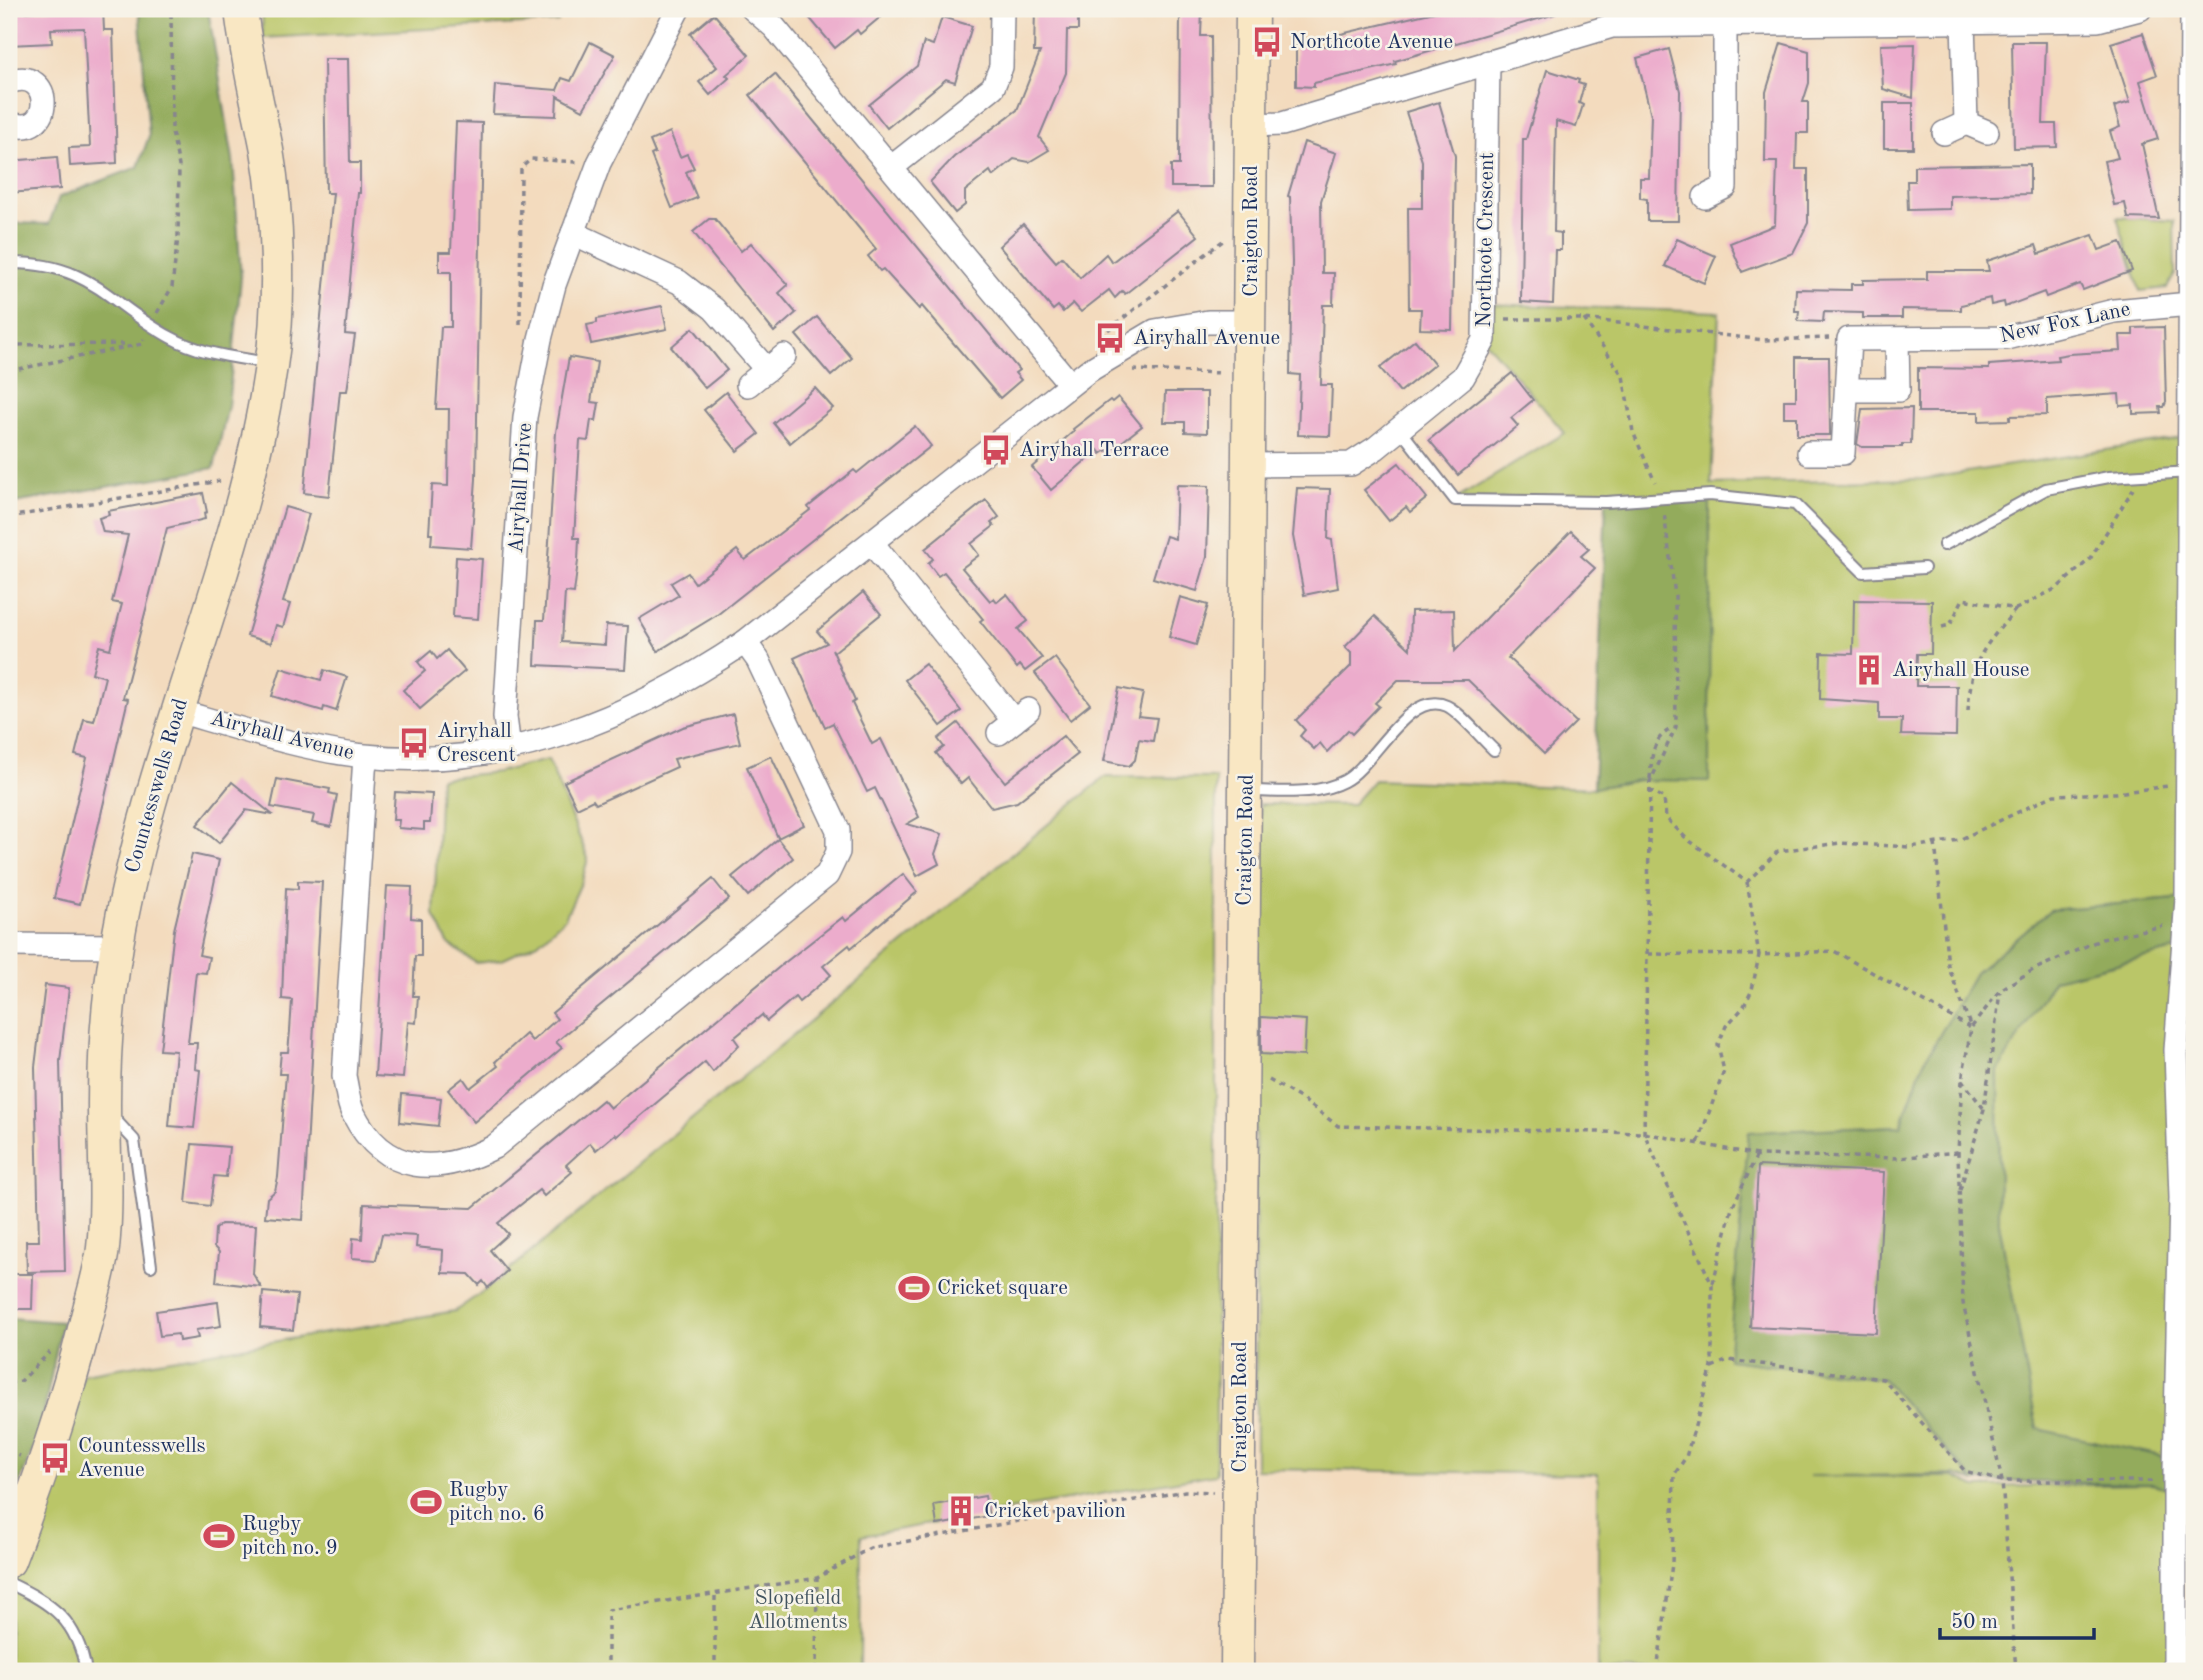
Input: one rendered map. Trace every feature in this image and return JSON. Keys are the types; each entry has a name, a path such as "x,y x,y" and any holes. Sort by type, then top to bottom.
{"street":[{"name":"Countesswells Road","path":"9,1561 48,1456 103,1252 107,1181 104,1106 106,1032 117,946 133,863 248,476 272,364 276,268 267,154 246,53 241,9"},
{"name":"Airyhall Drive","path":"509,748 505,717 524,431 540,339 554,285 599,163 678,9"},
{"path":"753,9 774,27 1070,384"},
{"path":"892,167 993,87 1002,66 1002,9"},
{"name":"Craigton Road","path":"1237,1671 1252,9"},
{"path":"1251,125 1282,124 1612,26 2098,20 2140,9"},
{"path":"2175,1671 2181,1198 2176,1050 2186,921 2192,391 2192,9"},
{"path":"1944,133 1976,128 1963,21"},
{"path":"1724,192 1726,24"},
{"name":"Northcote Crescent","path":"1248,465 1351,464 1376,449 1463,377 1484,340 1488,62"},
{"path":"9,82 19,79 35,84 40,90 44,106 36,121 29,125 21,127 9,123"},
{"path":"573,233 679,282 776,363 748,385"},
{"name":"New Fox Lane","path":"1849,339 2006,338 2114,311 2190,304"},
{"name":"Airyhall Avenue","path":"178,711 365,757 441,757 509,748 576,731 628,711 687,681 745,642 1070,384 1156,331 1208,323 1251,322"},
{"path":"1809,453 1843,453 1843,404 1848,390 1849,339"},
{"path":"1848,390 1898,390 1897,340"},
{"path":"872,542 1014,721"},
{"path":"365,757 344,1076 352,1111 371,1140 399,1160 432,1168 463,1162 494,1147 827,875 838,852 838,830 758,660 745,642"},
{"path":"9,945 117,946"}],"lane":[{"path":"9,263 58,268 78,274 120,300 151,326 173,339 211,353 272,364"},
{"path":"1399,428 1455,500 1606,502 1710,495 1795,504 1863,572 1924,568"},
{"path":"1944,545 2046,489 2083,480 2190,472"},
{"path":"1247,791 1324,790 1348,779 1415,708 1432,704 1447,706 1494,750"},
{"path":"104,1106 134,1140 151,1266"},
{"path":"9,1583 58,1610 74,1632 86,1671"}],"path":[{"path":"142,344 172,287 178,237 179,166 172,132 171,9"},
{"path":"540,339 520,329 521,168 530,159 599,163"},
{"path":"1485,318 1584,319 1764,340 1849,339"},
{"path":"1584,319 1623,376 1633,432 1662,498 1675,595 1676,727 1650,782"},
{"path":"9,345 142,344"},
{"path":"9,371 142,344"},
{"path":"1968,711 1970,679 1974,665 2016,609 2057,588 2090,559 2143,474"},
{"path":"9,517 248,476"},
{"path":"1942,627 1950,625 1963,599 2016,609"},
{"path":"1676,727 1665,732 1653,747 1649,790 1644,1133 1712,1285"},
{"path":"1747,882 1778,851 1840,843 1910,847 1959,840 2054,795 2162,789 2187,776"},
{"path":"1649,790 1664,798 1666,818 1688,839 1747,882 1759,955 1752,990 1743,1008 1726,1026 1718,1045 1724,1071 1698,1143"},
{"path":"1935,843 1948,964 1971,1028"},
{"path":"2016,1671 2001,1481 1963,1303 1958,1152 1962,1080 1971,1028 2000,990 2102,939 2186,921"},
{"path":"1648,954 1759,955 1834,951 1971,1028"},
{"path":"1959,1193 1984,1109 2000,990"},
{"path":"1242,1083 1262,1077 1302,1098 1338,1126 1644,1133 1757,1155 1899,1158 1958,1152"},
{"path":"1962,1080 1984,1109"},
{"path":"1657,1671 1672,1564 1674,1475 1686,1457 1712,1367 1712,1285 1732,1208 1757,1155"},
{"path":"9,1383 22,1381 58,1344 82,1334"},
{"path":"1712,1367 1728,1360 1883,1379 1965,1471 2001,1481 2176,1481"},
{"path":"608,1671 608,1610 817,1578 870,1548 1185,1491 1240,1493"},
{"path":"817,1578 817,1671"},
{"path":"715,1595 715,1671"}],"green space":[{"path":"139,9 208,9 233,159 241,278 228,406 214,468 9,504 9,223 49,224 59,197 138,167 149,136"},
{"path":"262,9 557,9 558,22 263,38"},
{"path":"2117,217 2174,221 2175,274 2167,288 2140,291"},
{"path":"1485,304 1719,312 1711,484 1923,479 2182,438 2187,898 2050,910 1975,973 1922,1066 1901,1126 1749,1132 1729,1360 1883,1379 1974,1481 1955,1475 1809,1476 1954,1477 1976,1487 2153,1484 2176,1490 2175,1671 1598,1671 1598,1474 1256,1469 1255,1054 1260,804 1352,805 1374,780 1594,788 1639,780 1710,496 1455,500 1565,433 1484,340"},
{"path":"1710,495 1709,781 1639,780 1594,788 1606,502"},
{"path":"548,760 588,858 582,881 565,918 538,943 501,960 476,963 448,943 434,915 440,778 498,772"},
{"name":"Slopefield Allotments","path":"1105,777 1216,778 1216,1474 861,1536 860,1671 9,1671 9,1588 23,1556 84,1374 455,1311 484,1291"},
{"path":"2187,898 2183,948 2054,979 1998,1071 1999,1223 2037,1429 2175,1459 2176,1490 2153,1484 1974,1481 1883,1379 1728,1360 1749,1132 1901,1126 1922,1066 1975,973 2050,910"},
{"path":"2183,948 2175,1459 2037,1429 1999,1223 1998,1070 2054,979"},
{"path":"9,1318 62,1322 40,1432 9,1509"}],"building":[{"path":"103,9 104,30 113,30 117,163 70,166 69,148 90,147 84,28 51,29 52,43 9,45 9,13"},
{"path":"802,9 890,9 860,34 857,30 835,48"},
{"path":"1035,9 1066,10 1066,14 1078,14 1078,30 1067,30 1066,73 1039,137 1049,150 1029,162 1014,159 993,176 990,171 965,191 965,205 955,213 930,182 954,157 1017,110 1040,52 1034,52"},
{"path":"1180,9 1202,9 1201,36 1211,36 1212,187 1171,187 1171,165 1179,165"},
{"path":"1447,9 1554,9 1555,14 1395,61 1396,64 1314,83 1314,87 1296,86 1296,46 1330,46 1328,37"},
{"path":"714,14 749,55 726,75 729,78 710,95 699,82 717,67 690,34"},
{"path":"942,17 972,26 955,82 946,79 887,128 869,105 917,66 924,42 933,45"},
{"path":"2143,33 2157,75 2140,81 2158,139 2142,144 2159,219 2128,218 2125,203 2114,205 2104,161 2118,158 2110,131 2120,127 2114,107 2130,102 2111,43"},
{"path":"590,42 615,55 583,110 557,96 556,116 493,114 495,85 557,90 562,78 571,81"},
{"path":"2012,42 2046,42 2043,124 2056,124 2057,147 2014,148"},
{"path":"1781,43 1809,51 1809,83 1803,102 1808,102 1808,133 1797,133 1796,169 1808,169 1808,223 1793,253 1742,272 1730,243 1775,225 1777,162 1765,162 1766,92"},
{"path":"1915,44 1913,98 1883,89 1881,45"},
{"path":"1669,49 1680,91 1678,221 1647,221 1647,199 1640,198 1640,178 1649,178 1651,115 1637,58"},
{"path":"324,59 348,59 350,163 360,163 360,193 345,334 355,335 347,391 340,391 329,496 304,493 333,193 326,193"},
{"path":"1547,70 1579,80 1578,83 1584,85 1579,103 1583,105 1576,127 1556,121 1554,232 1561,233 1561,250 1555,250 1553,304 1521,302 1523,139 1526,139"},
{"path":"775,74 1019,370 1015,373 1021,380 1000,398 922,306 919,309 883,269 880,271 868,256 876,249 750,95"},
{"path":"1439,102 1455,156 1452,330 1420,329 1421,309 1409,309 1408,208 1422,208 1422,161 1406,112"},
{"path":"1884,103 1913,103 1913,148 1884,148"},
{"path":"456,122 482,123 476,479 471,548 431,545 432,534 429,534 432,485 448,486 449,409 436,409 441,327 451,327 451,272 439,272 439,252 451,252"},
{"path":"670,132 680,157 687,154 694,168 686,172 697,198 672,208 651,155 655,153 650,141"},
{"path":"1304,142 1336,153 1321,201 1322,273 1334,273 1333,305 1323,305 1322,342 1321,385 1332,385 1330,436 1298,435 1300,375 1290,374 1292,262 1288,196"},
{"path":"57,157 60,189 9,193 9,161"},
{"path":"2030,164 2030,194 1950,196 1950,209 1908,210 1907,181 1914,181 1914,166"},
{"path":"1178,211 1198,236 1125,294 1122,291 1115,298 1109,290 1081,312 1073,303 1063,312 1058,306 1053,310 999,246 1023,224 1056,262 1062,257 1080,278 1106,254 1112,262"},
{"path":"709,219 715,219 741,251 751,243 788,285 779,293 796,313 774,332 693,232"},
{"path":"2093,235 2099,250 2121,242 2132,271 2083,290 2080,284 2046,297 2044,292 2005,307 2004,302 1991,305 1990,298 1961,305 1961,310 1902,309 1902,318 1863,318 1863,313 1824,312 1823,322 1798,321 1799,311 1795,311 1796,289 1851,290 1851,284 1863,284 1863,280 1927,279 1927,271 1989,271 1987,261 2036,245 2039,254"},
{"path":"1677,239 1716,256 1704,283 1665,266"},
{"path":"662,306 667,329 591,344 587,325 597,323 597,319"},
{"path":"817,317 852,358 831,376 796,335"},
{"path":"2164,327 2166,402 2164,407 2160,407 2161,413 2133,414 2133,405 2120,406 2119,394 2047,399 2047,415 2010,416 2010,420 1979,421 1979,412 1918,412 1918,368 1989,369 1989,365 2058,360 2057,356 2069,354 2121,351 2120,335 2133,335 2133,328"},
{"path":"693,328 727,370 705,388 671,347"},
{"path":"1415,340 1435,364 1400,392 1380,368"},
{"path":"569,357 597,362 591,402 599,403 596,421 591,420 588,441 580,440 574,538 579,538 578,561 574,593 565,592 562,642 605,645 606,625 628,626 625,669 535,665 537,620 544,620 556,432"},
{"path":"1796,357 1829,357 1830,435 1797,435 1797,417 1784,417 1784,400 1796,400"},
{"path":"1512,373 1533,400 1511,418 1518,426 1458,475 1429,440"},
{"path":"815,388 833,408 790,443 773,423"},
{"path":"726,392 759,434 737,451 704,410"},
{"path":"1165,392 1207,392 1207,433 1185,432 1185,422 1164,422"},
{"path":"1118,397 1142,426 1109,452 1107,450 1101,454 1098,450 1051,490 1032,467 1074,431 1073,429 1110,400 1112,402"},
{"path":"1912,408 1911,444 1902,444 1902,447 1862,447 1857,444 1862,409"},
{"path":"915,426 931,446 717,615 658,651 639,619 679,595 671,583 688,573 695,583 737,550 745,560 810,510 808,507 854,470 857,473"},
{"path":"1399,463 1427,498 1410,512 1406,507 1389,521 1364,490"},
{"path":"1177,485 1209,486 1207,557 1197,591 1153,578 1166,536 1175,539"},
{"path":"1297,488 1330,489 1328,539 1332,540 1338,588 1304,595 1293,536"},
{"path":"203,493 207,512 204,513 205,519 167,528 123,698 128,699 80,904 54,898 87,758 75,755 84,719 94,721 105,677 92,673 99,646 110,649 122,604 112,602 128,535 103,532 99,518 109,515 108,511"},
{"path":"986,500 999,517 991,523 994,526 971,544 979,555 962,568 990,601 994,598 997,602 1007,594 1028,621 1018,629 1042,658 1025,671 1020,665 1017,668 980,621 983,619 944,572 938,576 928,563 933,559 925,549"},
{"path":"285,507 309,514 283,602 290,604 283,627 276,625 271,643 247,636"},
{"path":"1571,531 1589,549 1581,556 1595,568 1508,658 1576,722 1544,754 1468,680 1398,680 1375,703 1379,706 1352,734 1348,730 1327,752 1320,743 1314,749 1300,736 1305,730 1296,720 1351,666 1351,653 1345,647 1375,616 1410,649 1411,611 1454,610 1455,651"},
{"path":"456,557 482,559 478,619 453,617"},
{"path":"863,592 881,614 834,652 832,649 855,701 852,703 872,744 881,739 919,817 907,824 942,834 935,854 939,864 917,876 875,788 867,792 833,723 825,727 794,658 827,643 817,631"},
{"path":"1180,597 1208,605 1196,645 1169,637"},
{"name":"Airyhall House","path":"1854,600 1932,601 1931,654 1917,654 1916,686 1957,686 1956,736 1901,735 1902,719 1879,719 1879,703 1820,699 1821,653 1853,654"},
{"path":"447,650 465,671 420,709 403,690 425,671 418,662 431,651 437,659"},
{"path":"1055,658 1090,704 1070,720 1035,673"},
{"path":"925,664 961,711 941,726 905,680"},
{"path":"281,668 321,680 324,670 347,677 336,711 324,707 323,711 272,696"},
{"path":"1119,688 1143,693 1138,716 1157,718 1153,741 1139,739 1135,760 1129,766 1104,761"},
{"path":"733,714 740,743 674,759 677,767 596,804 593,800 577,808 564,782 683,727"},
{"path":"958,723 1005,782 1063,736 1078,754 1017,802 992,808 968,778 961,784 936,753 944,747 938,739"},
{"path":"771,756 804,825 778,838 747,767"},
{"path":"277,779 330,789 329,793 337,795 331,827 312,823 314,815 271,807"},
{"path":"232,782 273,815 246,810 219,843 197,825"},
{"path":"395,792 432,794 430,823 424,823 424,830 398,828 399,820 393,820"},
{"path":"778,839 793,858 748,896 732,877"},
{"path":"192,854 219,860 199,955 209,957 206,973 196,972 188,1043 197,1043 195,1069 200,1070 194,1128 169,1126 176,1051 160,1050 174,930"},
{"path":"903,874 917,892 851,948 849,945 823,966 831,975 799,1002 795,997 767,1021 762,1015 734,1038 739,1045 713,1072 705,1062 617,1136 615,1134 596,1150 590,1143 566,1165 572,1172 544,1196 539,1190 498,1223 508,1234 490,1250 507,1271 488,1288 483,1281 479,1285 469,1274 442,1273 443,1250 416,1247 417,1236 382,1234 376,1260 352,1258 353,1238 362,1239 364,1204 472,1208 603,1100 610,1108 783,964 843,917 846,921"},
{"path":"713,879 729,899 556,1042 562,1048 474,1122 448,1090 463,1078 470,1088 498,1066 495,1062 526,1034 532,1041 557,1019 552,1013"},
{"path":"298,881 322,882 303,1220 265,1217 267,1198 275,1191 278,1177 286,1074 279,1074 281,1052 288,1052 292,1000 282,999 286,888 298,889"},
{"path":"387,886 412,887 411,918 421,919 421,956 415,956 413,996 418,996 416,1023 408,1022 403,1078 375,1076"},
{"path":"45,985 69,988 60,1061 65,1271 27,1272 26,1241 39,1241 35,1067"},
{"path":"1261,1017 1306,1020 1304,1056 1261,1054"},
{"path":"402,1094 441,1098 438,1126 400,1122"},
{"path":"192,1144 229,1147 226,1177 214,1176 210,1206 186,1203"},
{"path":"1758,1166 1884,1172 1876,1333 1750,1327"},
{"path":"221,1224 256,1225 253,1274 261,1287 216,1282 219,1252 214,1247 215,1229"},
{"path":"12,1274 33,1274 32,1309 9,1309"},
{"path":"263,1292 297,1295 293,1330 260,1327"},
{"path":"218,1302 221,1326 196,1330 198,1338 179,1341 178,1334 160,1336 156,1311"},
{"name":"Cricket pavilion","path":"985,1496 989,1516 937,1525 934,1505"}],"place":[{"name":"Northcote Avenue","path":"1267,42"},
{"name":"Airyhall Avenue","path":"1110,338"},
{"name":"Airyhall Terrace","path":"996,450"},
{"name":"Airyhall House","path":"1869,670"},
{"name":"Airyhall Crescent","path":"414,743"},
{"name":"Cricket square","path":"914,1288"},
{"name":"Countesswells Avenue","path":"55,1458"},
{"name":"Rugby pitch no. 6","path":"426,1502"},
{"name":"Cricket pavilion","path":"961,1511"},
{"name":"Rugby pitch no. 9","path":"219,1536"}]}
